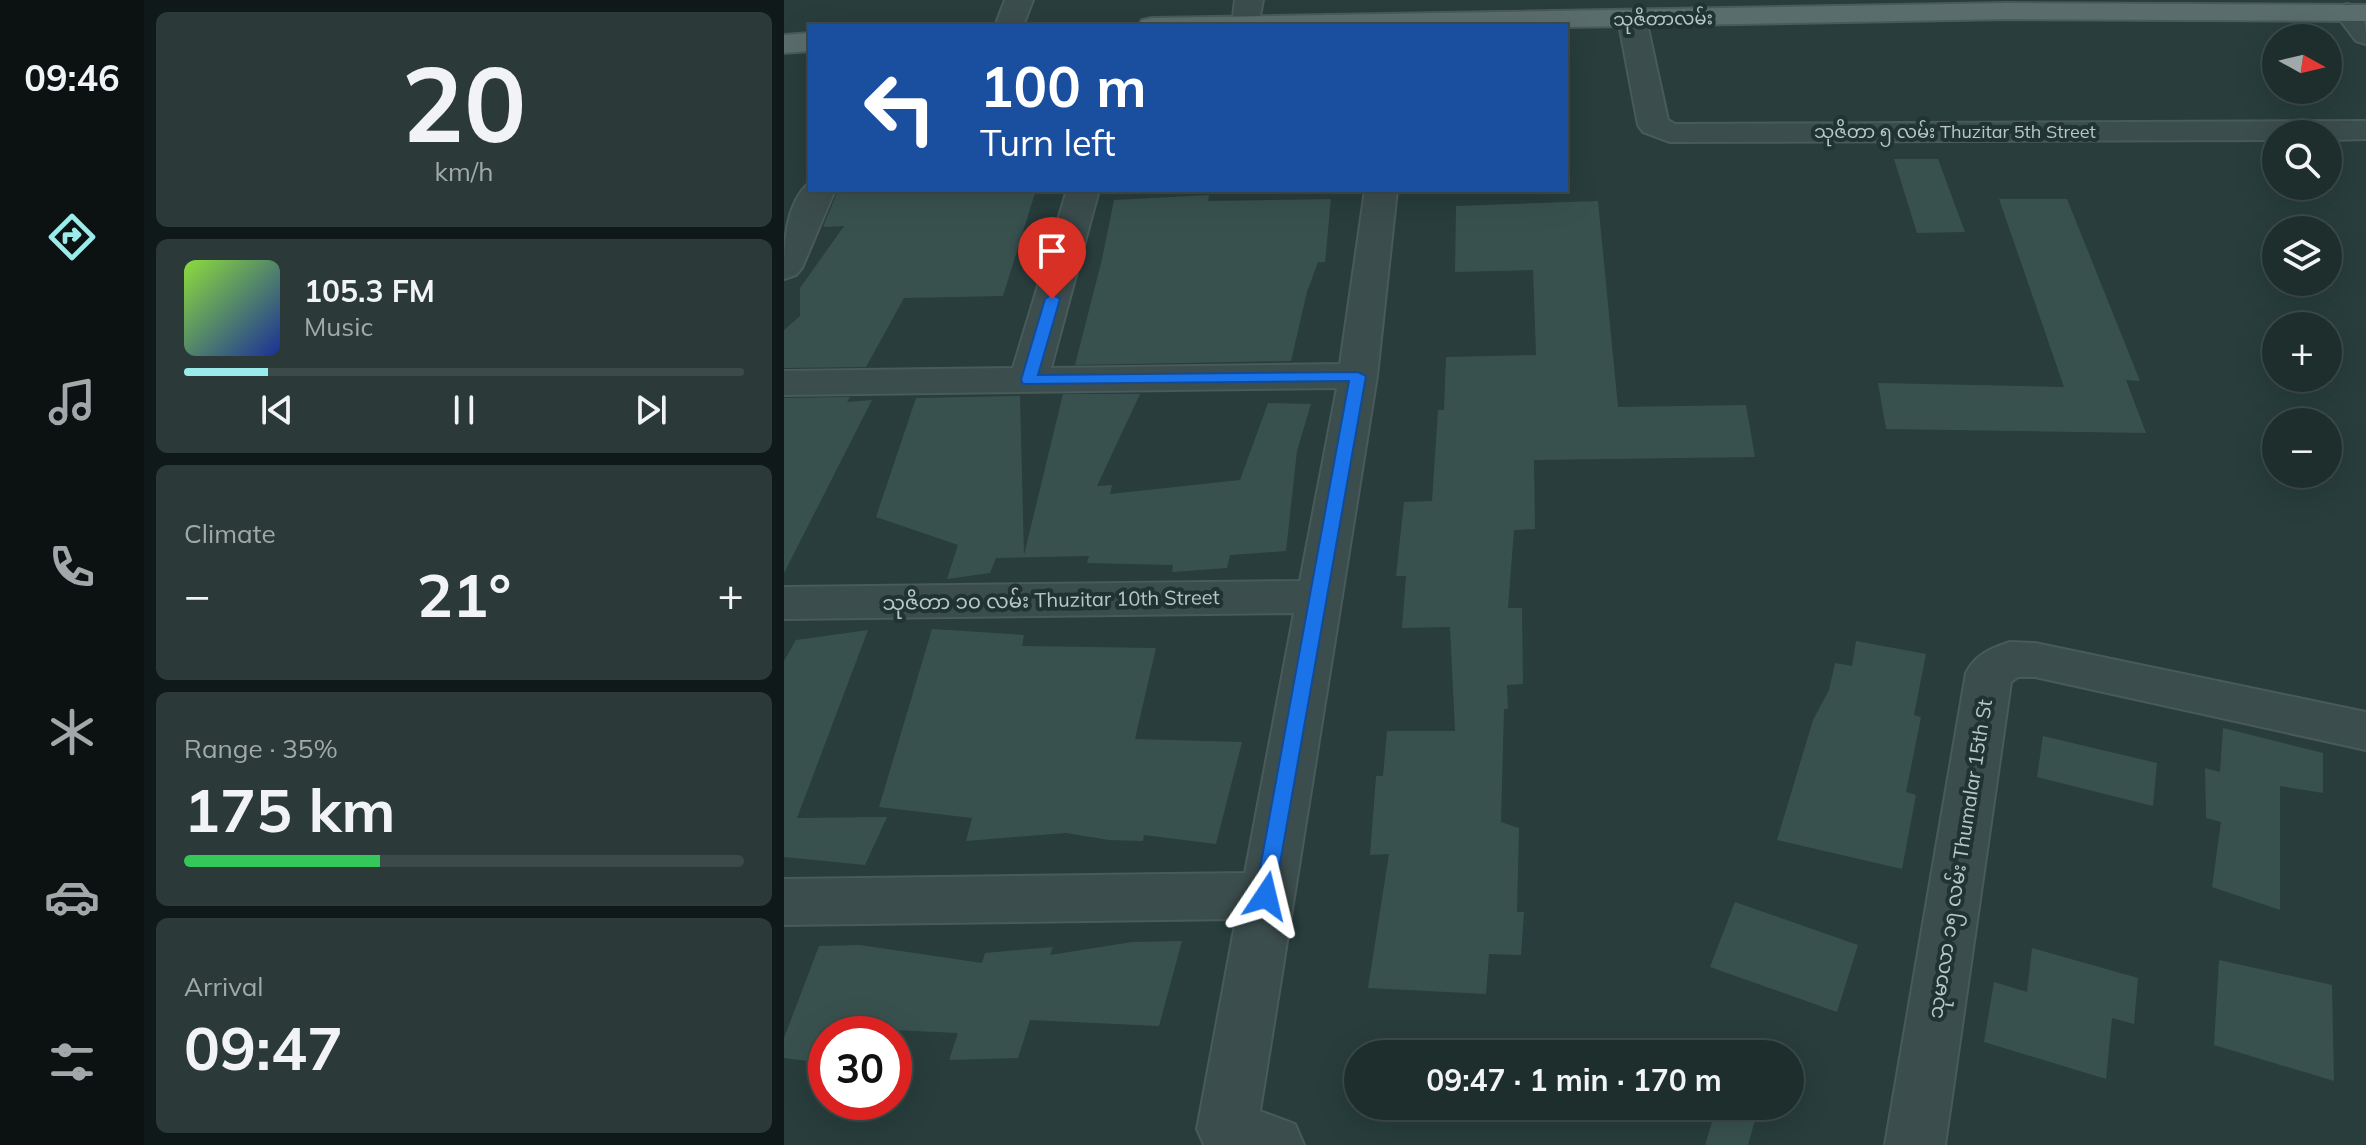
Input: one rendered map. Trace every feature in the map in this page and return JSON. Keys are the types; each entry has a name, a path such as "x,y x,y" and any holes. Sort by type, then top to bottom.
{"main road":[{"name":"သုဇိတာလမ်း","path":"1166,24 1247,12 1401,24 1632,19 1766,8 2206,5 2357,12"},
{"path":"784,44 808,42"}],"street":[{"path":"1010,24 1019,0"},
{"path":"2357,12 2366,35"},
{"name":"သုဇိတာ ၅ လမ်း Thuzitar 5th Street","path":"1632,19 1654,125 1670,133 2366,130"},
{"path":"784,268 818,192"},
{"path":"1029,380 1082,192"},
{"path":"1240,1140 1266,896 1358,376 1381,192"},
{"path":"784,383 1358,376"},
{"name":"သုဇိတာ ၁၀ လမ်း Thuzitar 10th Street","path":"784,603 1319,597"},
{"name":"သုမာလာ ၁၅ လမ်း Thumalar 15th St","path":"1915,1145 1989,673 2010,659 2035,660 2366,731"},
{"path":"784,902 1266,896"}],"building":[{"path":"1894,159 1938,159 1965,232 1917,233"},
{"path":"837,192 1035,192 1003,296 904,298 866,367 784,368 784,330 800,316 800,288 844,226 823,227"},
{"path":"1209,195 1208,201 1331,199 1325,262 1318,262 1307,292 1291,361 1075,365 1114,200"},
{"path":"1999,199 2067,199 2140,381 2126,380 2146,433 1886,429 1878,383 2064,387"},
{"path":"1598,201 1618,407 1746,405 1755,457 1534,460 1535,529 1514,530 1508,608 1522,608 1523,684 1507,685 1501,822 1519,828 1517,912 1524,912 1521,955 1489,954 1486,994 1368,988 1389,854 1370,855 1376,776 1383,776 1387,731 1455,731 1450,627 1402,628 1406,576 1396,576 1404,502 1432,501 1438,410 1444,410 1446,357 1536,355 1533,270 1455,272 1456,206"},
{"path":"1063,394 1140,394 1097,486 1112,485 1110,494 1240,480 1268,403 1311,404 1297,451 1286,551 1230,555 1227,568 1172,572 1173,565 1087,563 1089,556 996,558 990,573 947,579 958,545 876,517 916,398 1020,396 1024,555"},
{"path":"850,397 847,402 872,400 784,573 784,398"},
{"path":"932,629 1024,635 1022,646 1156,648 1135,739 1242,742 1216,844 1144,835 1143,841 1109,840 1066,833 966,841 972,818 879,807"},
{"path":"868,630 797,818 887,817 865,865 784,857 784,661 796,640"},
{"path":"1856,641 1926,654 1914,715 1921,717 1906,792 1916,795 1902,869 1777,840 1813,720 1829,690 1835,663 1852,666"},
{"path":"2223,728 2323,753 2323,793 2280,786 2280,910 2212,887 2221,822 2206,818 2205,768 2220,772"},
{"path":"2043,736 2157,763 2153,806 2037,777"},
{"path":"1735,902 1858,945 1837,1012 1710,967"},
{"path":"1182,941 1159,1026 1030,1020 1018,1058 949,1060 958,1033 912,1031 912,1016 808,1016 808,1061 784,1058 784,1038 819,946 860,945 982,963 985,953 1053,947 1050,955 1132,942"},
{"path":"2032,948 2138,978 2134,1024 2112,1018 2106,1079 1984,1042 1994,982 2027,992"},
{"path":"2219,960 2332,985 2334,1081 2214,1045"},
{"path":"1713,1120 1755,1120 1748,1145 1705,1145"}],"route":[{"path":"1052,299 1029,380 1358,376 1266,896"}]}
